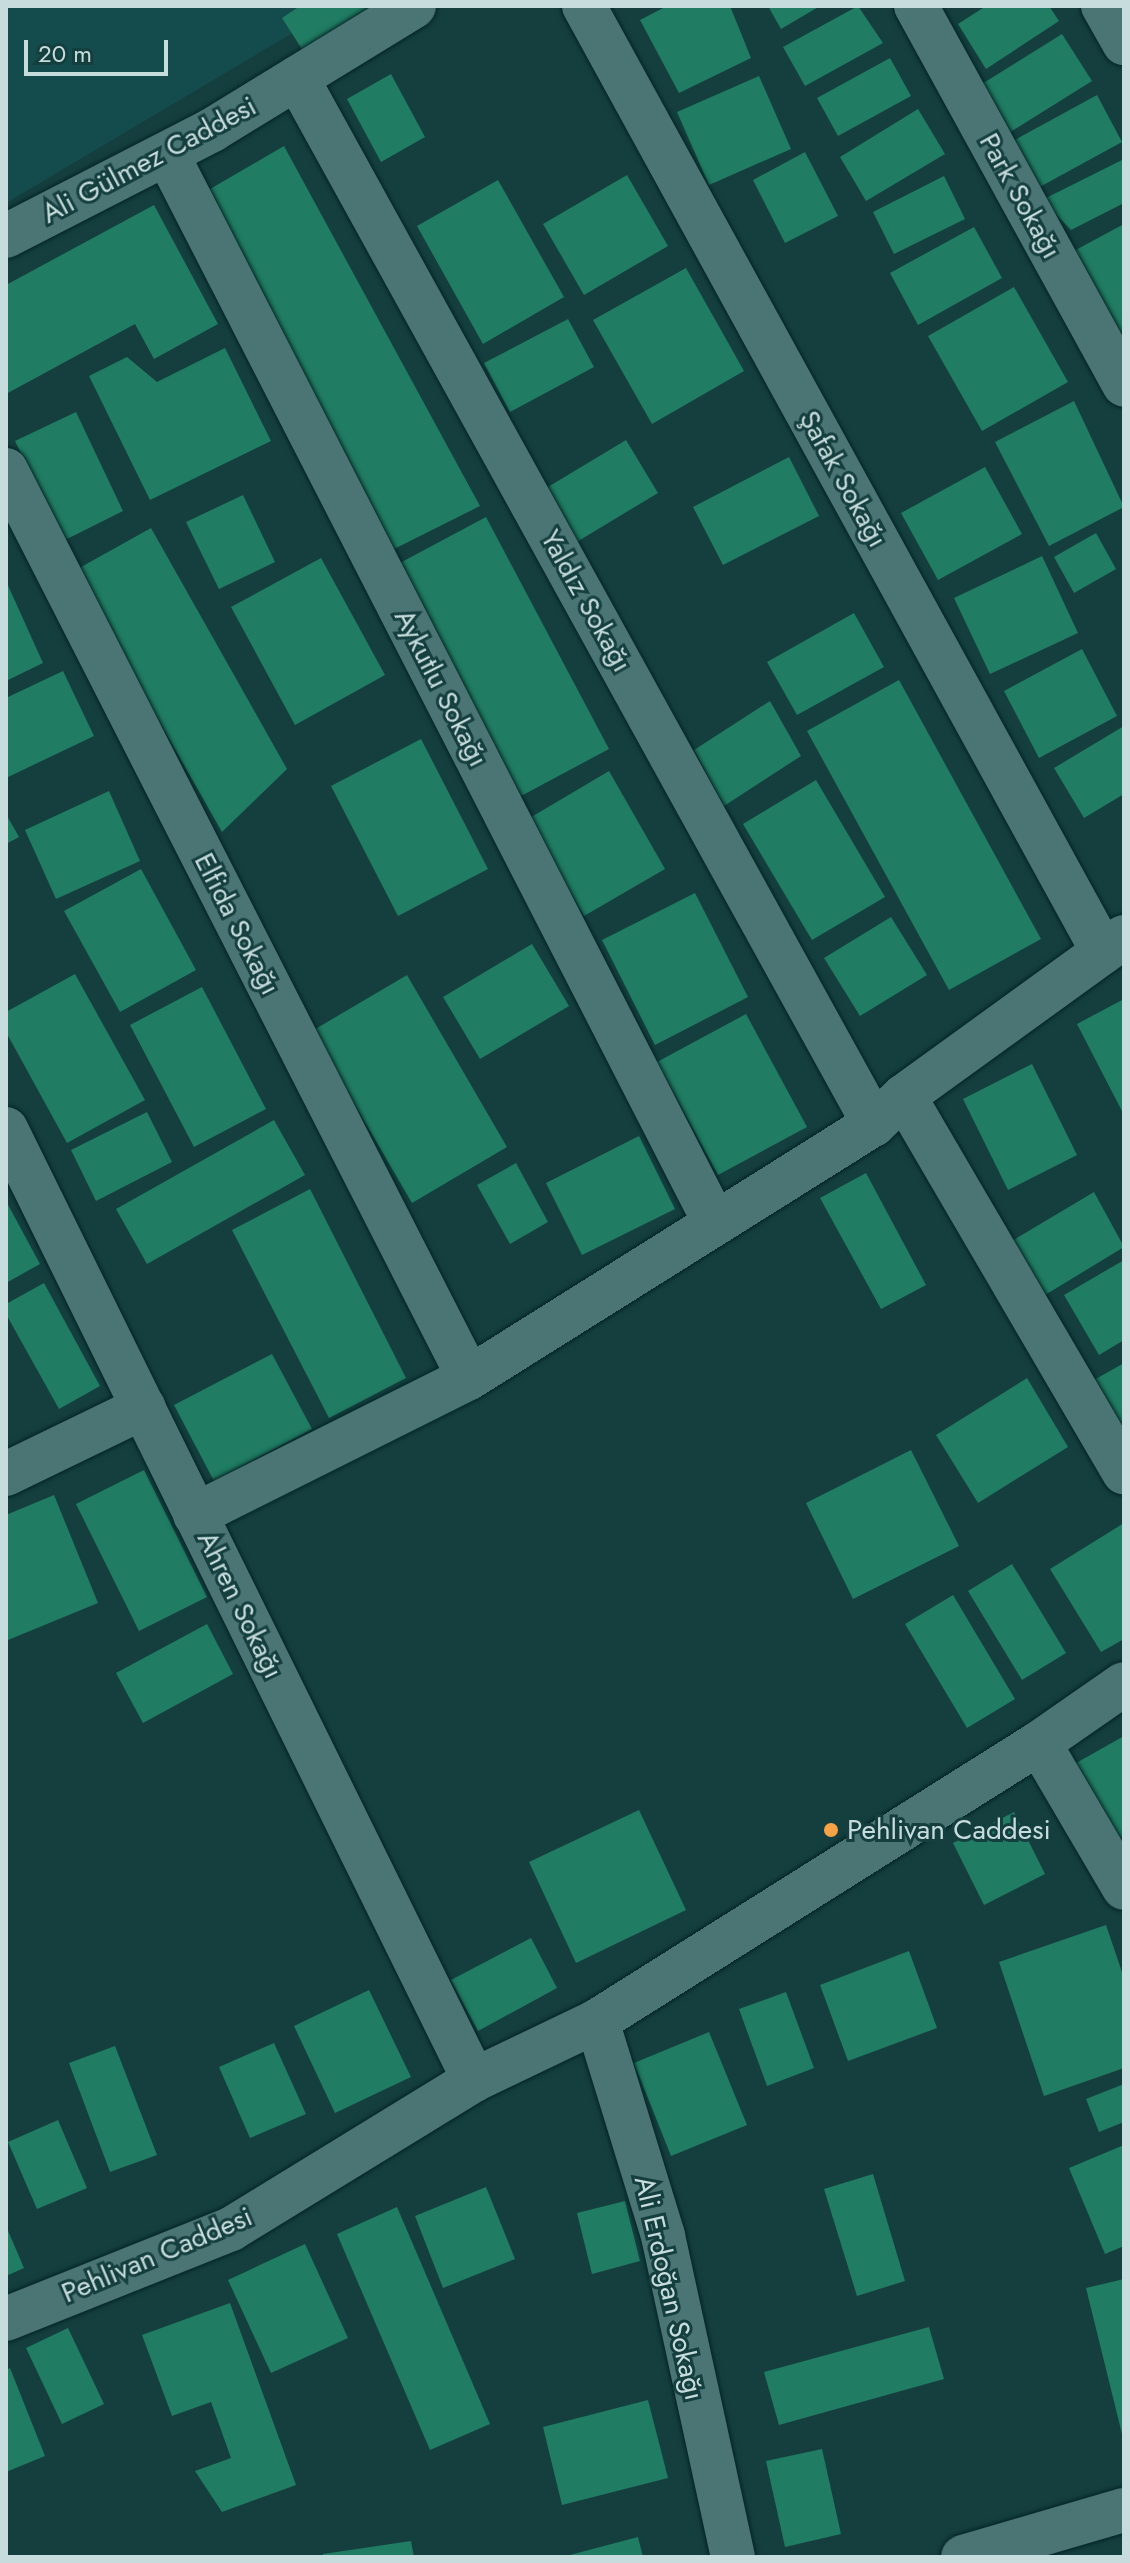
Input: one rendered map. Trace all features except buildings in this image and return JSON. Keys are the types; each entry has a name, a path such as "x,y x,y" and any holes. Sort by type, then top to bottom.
{"street":[{"name":"Ali Gülmez Caddesi","path":"6,236 167,154 414,6"},
{"name":"Şafak Sokağı","path":"584,6 1113,944"},
{"name":"Park Sokağı","path":"916,6 1124,385"},
{"path":"1103,6 1124,43"},
{"name":"Yaldız Sokağı","path":"297,78 889,1110 1124,1472"},
{"name":"Aykutlu Sokağı","path":"167,154 715,1223"},
{"name":"Elfida Sokağı","path":"6,470 469,1378"},
{"path":"195,1515 469,1378 889,1110 1113,944"},
{"name":"Ahren Sokağı","path":"6,1129 474,2080"},
{"path":"6,1474 144,1407"},
{"name":"Pehlivan Caddesi","path":"6,2319 231,2229 474,2080 597,2021 1039,1743 1124,1684"},
{"path":"1039,1743 1124,1888"},
{"name":"Ali Erdoğan Sokağı","path":"597,2021 663,2236 733,2557"},
{"path":"963,2557 1124,2510"}],"shaded area":[{"path":"6,6 338,6 6,203"}],"place":[{"name":"Pehlivan Caddesi","path":"831,1830"}]}
